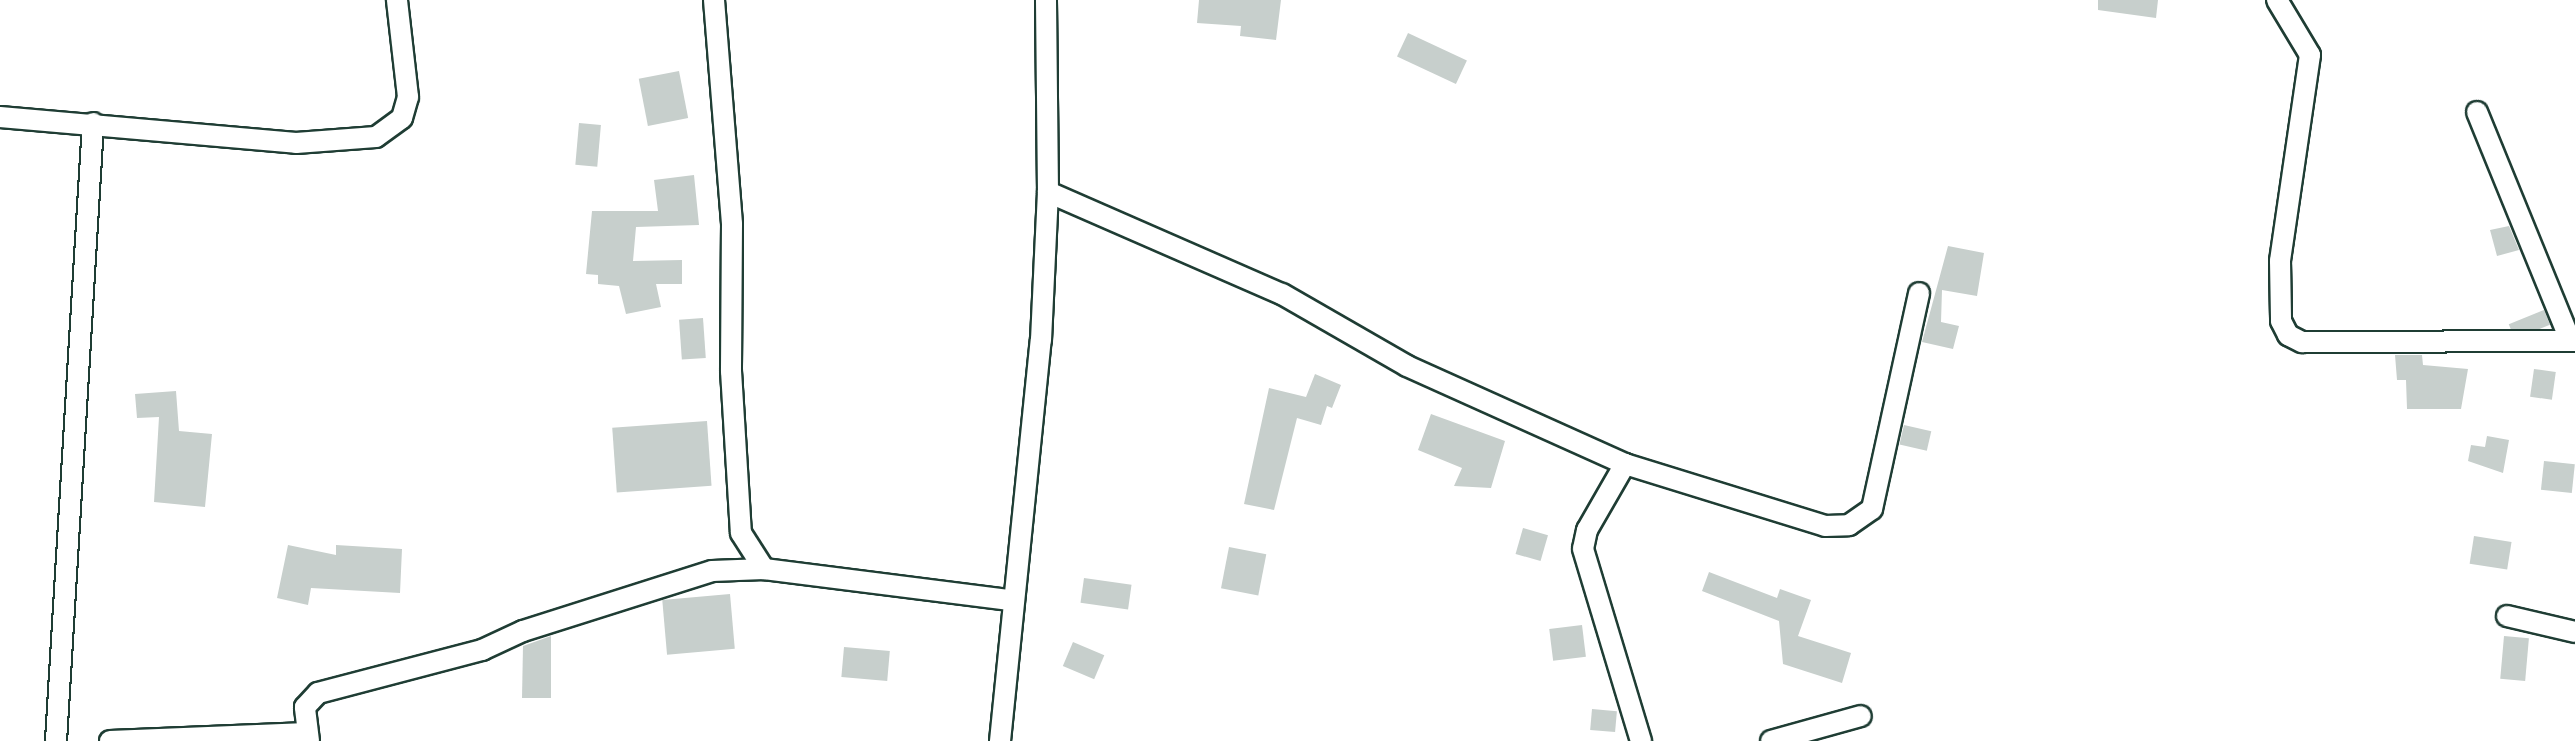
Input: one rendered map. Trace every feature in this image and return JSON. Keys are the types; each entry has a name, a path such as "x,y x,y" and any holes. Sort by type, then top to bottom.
{"street":[{"path":"0,117 296,143 376,137 402,118 408,97 397,0"},
{"path":"714,0 732,224 731,371 741,533 764,569"},
{"path":"1000,741 1010,600 1041,340 1048,192 1046,0"},
{"path":"2277,0 2310,55 2280,261 2281,321 2288,335 2302,342 2572,340 2477,112"},
{"path":"56,741 93,123"},
{"path":"1048,192 1282,294 1407,366 1625,464 1825,526 1862,520 1872,509 1919,293"},
{"path":"1625,464 1587,530 1583,549 1641,741"},
{"path":"110,741 308,737 305,707 318,693 482,650 677,579 764,569 1010,600"},
{"path":"2507,616 2575,632"},
{"path":"1771,741 1861,716"}],"building":[{"path":"1199,0 1281,0 1276,40 1240,36 1241,26 1197,23"},
{"path":"2098,0 2158,0 2156,18 2098,10"},
{"path":"1408,33 1467,60 1456,84 1397,57"},
{"path":"679,71 688,118 648,126 639,79"},
{"path":"579,123 601,125 597,167 575,165"},
{"path":"694,175 699,225 636,227 633,261 682,260 682,284 656,284 661,307 626,314 619,286 598,284 598,275 586,274 592,211 658,211 654,180"},
{"path":"2509,226 2519,250 2497,256 2490,230"},
{"path":"1948,246 1984,253 1977,296 1942,290 1941,322 1959,326 1953,349 1922,342"},
{"path":"2544,310 2550,325 2515,339 2509,324"},
{"path":"703,318 706,358 682,360 679,320"},
{"path":"2395,355 2422,355 2423,365 2468,369 2461,409 2407,409 2406,380 2397,380"},
{"path":"2534,369 2556,372 2552,400 2530,397"},
{"path":"1315,374 1341,385 1332,408 1327,406 1321,425 1297,418 1274,510 1244,504 1269,388 1306,397"},
{"path":"176,391 179,431 212,434 205,507 154,502 159,417 137,418 135,394"},
{"path":"1431,414 1505,441 1491,488 1454,486 1462,468 1418,450"},
{"path":"707,421 712,486 617,492 612,428"},
{"path":"1904,425 1931,431 1927,451 1900,444"},
{"path":"2487,436 2509,440 2503,473 2468,461 2471,445 2485,447"},
{"path":"2544,461 2575,464 2572,493 2541,490"},
{"path":"1523,528 1548,535 1541,561 1516,554"},
{"path":"2474,536 2512,542 2507,570 2470,564"},
{"path":"288,545 336,555 336,545 402,549 400,593 311,588 308,605 277,598"},
{"path":"1229,547 1266,554 1258,595 1221,588"},
{"path":"1709,572 1777,598 1780,589 1811,600 1798,636 1851,653 1842,683 1783,664 1779,621 1702,591"},
{"path":"1084,578 1132,585 1128,609 1081,603"},
{"path":"730,594 735,649 667,655 662,600"},
{"path":"1582,625 1586,657 1553,661 1549,629"},
{"path":"551,636 551,698 522,698 523,646"},
{"path":"2504,636 2529,638 2525,681 2500,679"},
{"path":"1073,642 1104,655 1094,679 1063,666"},
{"path":"844,647 890,651 887,681 841,677"},
{"path":"1592,709 1617,711 1615,732 1590,730"}]}
